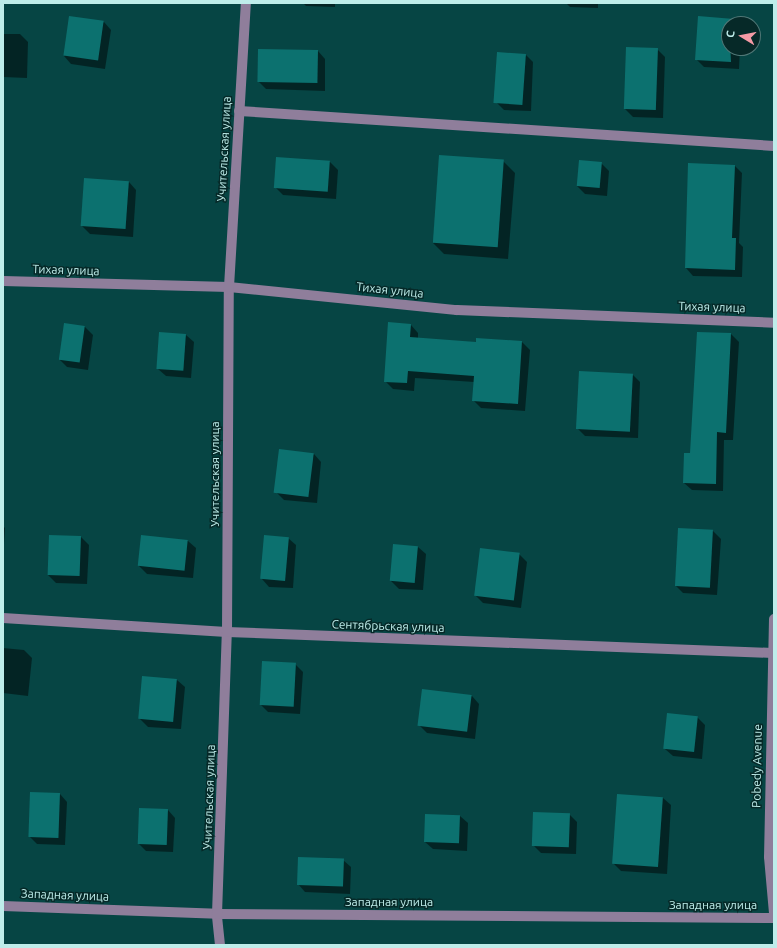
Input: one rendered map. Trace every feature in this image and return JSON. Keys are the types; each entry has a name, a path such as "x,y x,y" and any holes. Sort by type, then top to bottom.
{"street":[{"name":"Учительская улица","path":"220,945 218,914 227,632 229,287 246,3"},
{"path":"239,111 464,127 774,146"},
{"name":"Тихая улица","path":"3,281 229,287 457,310 774,323"},
{"name":"Сентябрьская улица","path":"3,618 227,632 773,654"},
{"name":"Pobedy Avenue","path":"774,619 768,857 774,913"},
{"name":"Западная улица","path":"3,906 218,914 774,918"}],"building":[{"path":"69,16 104,21 98,60 63,56"},
{"path":"698,16 721,18 721,56 731,56 731,62 695,60"},
{"path":"626,47 658,48 656,110 624,109"},
{"path":"258,49 318,50 317,83 257,82"},
{"path":"497,52 526,54 522,105 493,103"},
{"path":"439,155 504,160 498,247 433,243"},
{"path":"276,157 330,161 328,192 274,188"},
{"path":"579,160 602,162 600,188 577,186"},
{"path":"688,163 735,165 732,238 736,238 735,270 685,268"},
{"path":"84,178 129,181 126,229 81,226"},
{"path":"388,322 411,324 410,337 476,342 476,338 522,341 518,404 472,401 474,376 408,371 407,383 384,382"},
{"path":"64,323 85,326 80,363 59,360"},
{"path":"159,332 186,334 183,371 156,369"},
{"path":"697,332 731,333 726,433 717,432 716,484 683,483 684,453 690,453"},
{"path":"579,371 633,374 630,432 576,429"},
{"path":"279,449 314,453 308,497 274,493"},
{"path":"678,528 713,530 710,588 675,586"},
{"path":"49,535 81,536 80,576 48,575"},
{"path":"141,535 188,540 185,571 138,566"},
{"path":"264,535 289,537 285,581 260,579"},
{"path":"393,544 418,546 415,583 390,581"},
{"path":"480,548 520,553 514,601 474,596"},
{"path":"262,661 296,663 294,707 260,705"},
{"path":"142,676 177,679 173,722 138,719"},
{"path":"422,689 472,695 467,732 417,726"},
{"path":"667,713 698,716 694,752 663,749"},
{"path":"30,792 60,793 58,838 28,837"},
{"path":"617,794 663,797 658,867 612,864"},
{"path":"139,808 168,809 167,845 138,844"},
{"path":"533,812 570,813 569,847 532,846"},
{"path":"425,814 460,815 459,843 424,842"},
{"path":"298,857 344,859 343,887 297,885"}]}
